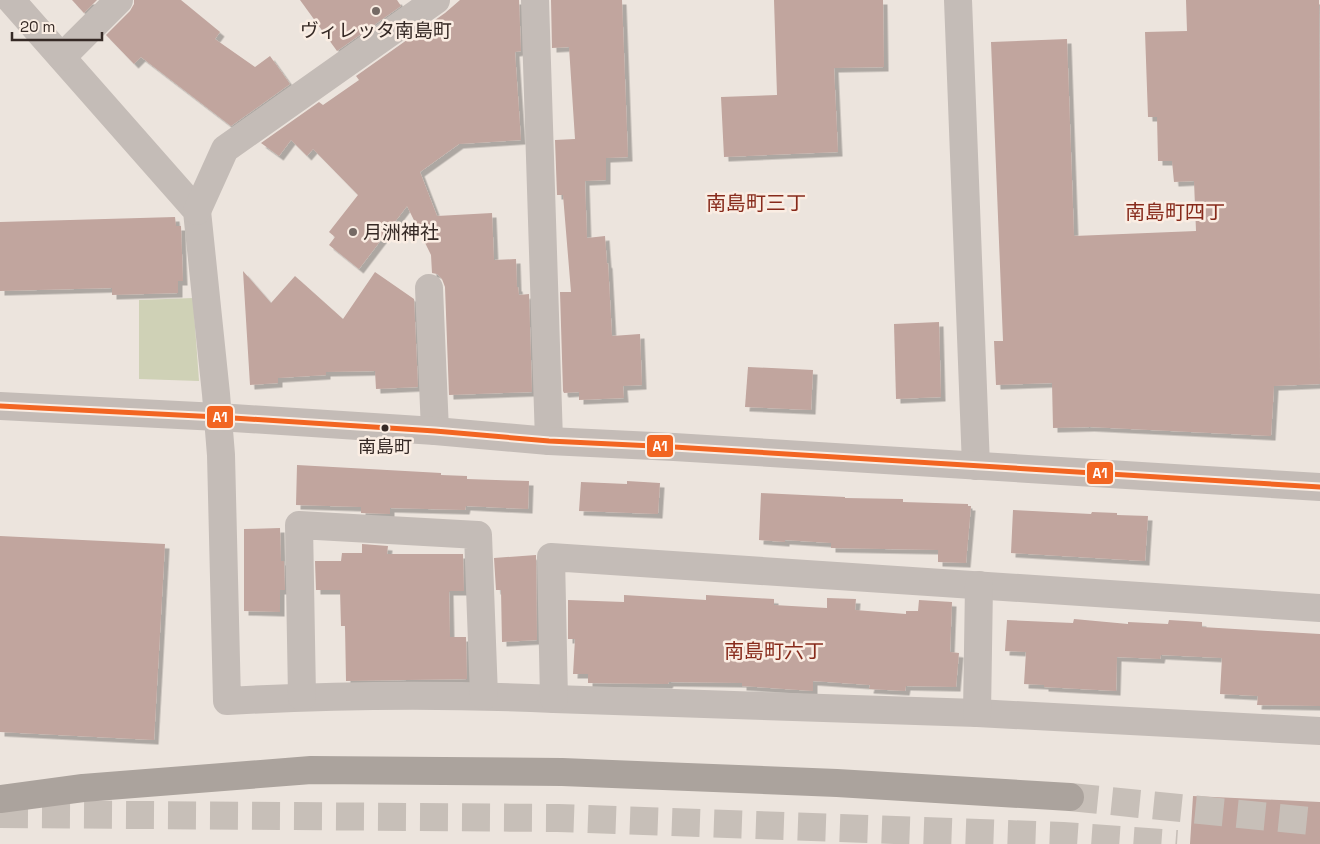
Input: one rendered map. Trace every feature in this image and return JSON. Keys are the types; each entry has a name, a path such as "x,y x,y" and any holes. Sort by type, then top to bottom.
{"highway":[{"path":"0,799 83,788 311,770 562,772 837,783 1070,797"}],"street":[{"path":"11,0 197,211"},
{"path":"62,57 119,0"},
{"path":"436,0 225,149 197,211 221,455 227,701 302,697 484,696 977,713 1320,731"},
{"path":"535,0 549,441"},
{"path":"958,0 976,466"},
{"path":"429,288 436,432"},
{"path":"0,406 218,417 549,441 1320,487"},
{"path":"302,697 299,525 478,536 484,696"},
{"path":"554,699 551,557 1320,608"},
{"path":"977,713 979,585"}],"green space":[{"path":"193,298 199,381 139,379 139,300"}],"building":[{"path":"72,0 97,0 84,13"},
{"path":"134,0 181,0 220,32 215,39 255,67 270,56 290,84 231,126 141,57 134,64 106,35 130,11"},
{"path":"300,0 397,0 401,6 337,51"},
{"path":"460,0 519,0 521,51 515,52 521,140 459,144 420,172 437,216 492,213 494,260 516,259 519,295 529,294 532,392 449,395 445,287 442,279 437,274 432,273 431,255 407,206 359,269 329,245 335,237 329,232 358,195 313,149 307,156 291,140 279,156 261,143 319,102 323,105 359,80 356,76 445,13"},
{"path":"551,0 622,0 628,157 606,158 606,180 585,181 587,238 605,236 612,336 640,334 642,385 623,386 624,398 579,400 579,392 564,393 563,391 560,292 571,292 563,195 557,195 555,140 575,139 569,47 552,48"},
{"path":"774,0 883,0 884,67 834,68 838,152 724,157 721,97 777,95"},
{"path":"1186,0 1319,0 1320,384 1274,386 1271,436 1090,427 1053,428 1052,383 996,385 994,341 1003,341 991,42 1067,39 1074,236 1196,231 1194,181 1174,182 1172,161 1158,161 1157,117 1148,117 1145,32 1187,31"},
{"path":"175,217 176,226 181,226 183,281 178,281 178,293 112,295 112,288 0,291 0,222"},
{"path":"243,271 271,303 295,276 343,319 375,272 414,299 418,387 376,389 375,371 326,372 326,375 278,378 278,383 250,385"},
{"path":"939,322 941,397 896,399 894,324"},
{"path":"748,367 813,370 811,410 745,407"},
{"path":"297,465 441,473 441,475 467,476 467,479 529,481 528,509 466,506 465,510 390,508 390,514 361,513 361,507 296,505"},
{"path":"627,481 660,483 658,514 579,511 581,482 627,484"},
{"path":"761,493 903,499 903,502 968,504 968,506 971,506 966,563 938,562 938,550 831,548 831,543 759,540"},
{"path":"1013,510 1091,514 1092,512 1117,513 1117,515 1148,516 1145,561 1011,553"},
{"path":"280,528 281,561 284,561 285,590 280,590 280,612 244,611 244,529"},
{"path":"0,536 165,544 154,740 0,732"},
{"path":"362,544 388,546 387,554 463,554 464,591 449,591 450,637 466,637 467,679 346,681 345,626 341,626 340,590 316,590 315,561 341,561 342,553 362,553"},
{"path":"536,555 537,640 502,642 501,590 496,590 494,558"},
{"path":"624,595 706,600 706,595 774,599 774,605 827,608 827,598 856,599 855,610 906,614 906,611 918,611 919,600 952,602 950,652 959,653 956,687 906,686 905,691 869,689 870,685 813,681 813,691 742,686 742,683 588,683 588,674 573,674 575,639 568,639 568,600 624,602"},
{"path":"1074,619 1128,624 1128,622 1168,624 1169,620 1202,622 1202,627 1320,634 1320,706 1257,705 1258,696 1220,694 1222,658 1161,655 1160,659 1117,657 1116,691 1024,684 1026,652 1005,651 1007,620 1073,623"},
{"path":"1193,796 1320,802 1320,844 1190,844"}],"tunnel":[{"path":"1070,797 1320,822"},
{"path":"0,814 558,818 1063,836 1177,844"}],"transit line":[{"name":"A1","path":"0,406 218,417 435,431 549,441 1320,487"}],"place":[{"name":"ヴィレッタ南島町","path":"376,11"},
{"name":"月洲神社","path":"353,232"},
{"name":"南島町","path":"385,428"}],"district":[{"name":"南島町三丁","path":"756,203"},
{"name":"南島町四丁","path":"1175,212"},
{"name":"南島町六丁","path":"774,651"}]}
